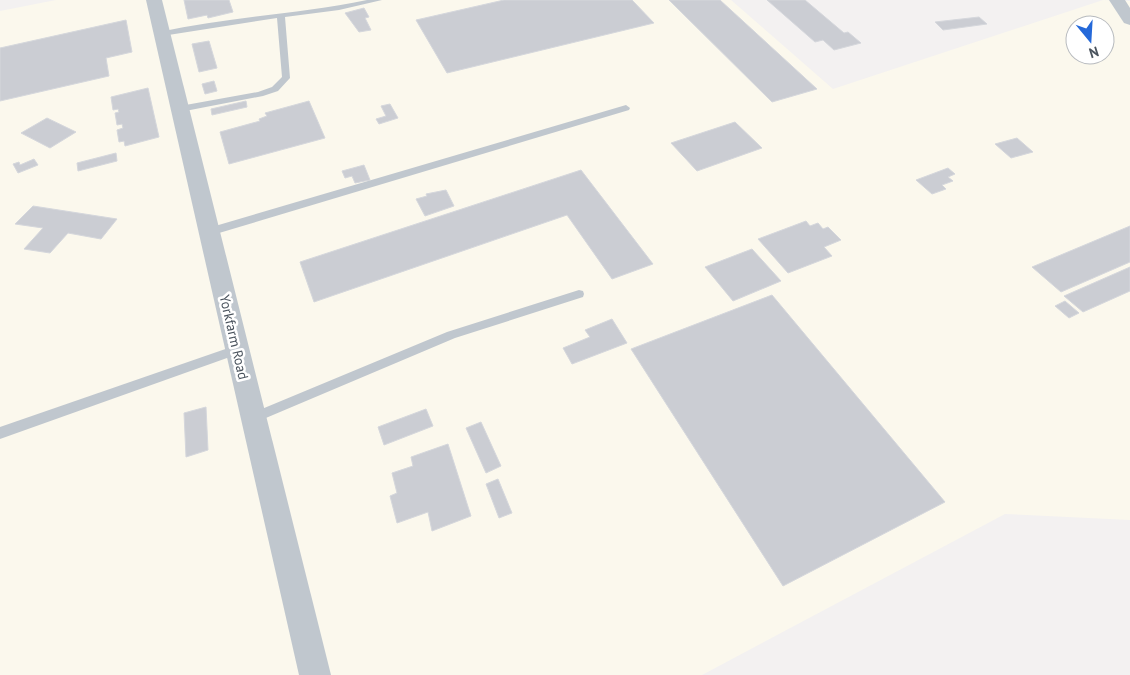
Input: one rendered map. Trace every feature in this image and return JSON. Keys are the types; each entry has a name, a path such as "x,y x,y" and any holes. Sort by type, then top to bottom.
{"street":[{"name":"Yorkfarm Road","path":"154,0 315,675"},
{"path":"1117,0 1130,20"}],"lane":[{"path":"162,34 250,19 339,8 378,0"},
{"path":"180,109 260,94 275,89 286,78 281,16"},
{"path":"209,232 626,108"},
{"path":"254,418 451,335 578,294"},
{"path":"0,432 238,350"}],"shaded area":[{"path":"56,0 731,0 833,89 1103,0 1130,1 1130,520 1005,514 702,675 0,675 0,11"}],"building":[{"path":"184,0 229,0 233,12 208,18 207,15 188,19"},
{"path":"504,0 632,0 654,23 447,73 416,20"},
{"path":"669,0 720,0 817,89 772,102"},
{"path":"767,0 805,0 844,33 848,32 861,43 834,50 823,40 815,42"},
{"path":"364,8 369,17 365,18 371,30 359,32 345,13"},
{"path":"979,17 987,24 943,30 935,22"},
{"path":"126,20 132,52 106,58 109,76 0,101 0,48"},
{"path":"209,41 217,68 199,72 192,44"},
{"path":"214,81 217,91 205,94 202,84"},
{"path":"148,88 159,137 125,146 124,141 119,142 117,130 123,128 122,124 117,125 115,113 119,112 118,109 113,110 111,97"},
{"path":"246,101 247,107 212,115 211,109"},
{"path":"309,101 325,138 229,164 220,132 260,121 259,119 267,116 265,113"},
{"path":"390,104 398,118 379,124 376,119 386,116 381,106"},
{"path":"47,118 76,132 50,148 21,133"},
{"path":"735,122 762,148 697,171 671,143"},
{"path":"1017,138 1033,152 1011,158 995,144"},
{"path":"116,153 117,161 78,171 77,163"},
{"path":"34,159 38,165 18,173 13,164 19,162 20,165"},
{"path":"364,165 370,180 355,183 352,176 345,178 342,171"},
{"path":"948,168 955,174 948,177 953,181 942,185 946,189 932,194 916,180"},
{"path":"581,170 653,264 612,279 567,215 314,302 300,262"},
{"path":"446,190 454,206 425,216 416,199 427,196 426,194"},
{"path":"33,206 117,219 101,239 68,233 50,253 24,249 43,228 15,224"},
{"path":"806,221 810,226 818,223 823,229 828,227 841,240 824,247 832,256 788,273 758,239"},
{"path":"1130,226 1130,262 1061,292 1032,267"},
{"path":"752,249 781,281 733,301 705,267"},
{"path":"1130,267 1130,291 1083,312 1064,296"},
{"path":"772,295 945,502 783,586 631,349"},
{"path":"1065,301 1079,313 1069,318 1055,306"},
{"path":"612,319 627,343 572,364 563,348 590,337 585,330"},
{"path":"206,407 208,450 186,457 184,413"},
{"path":"426,409 433,426 384,445 378,427"},
{"path":"481,422 501,466 486,473 466,428"},
{"path":"448,444 471,516 432,531 428,512 397,523 390,496 397,493 392,473 413,466 411,457"},
{"path":"498,479 512,513 499,518 486,484"}]}
